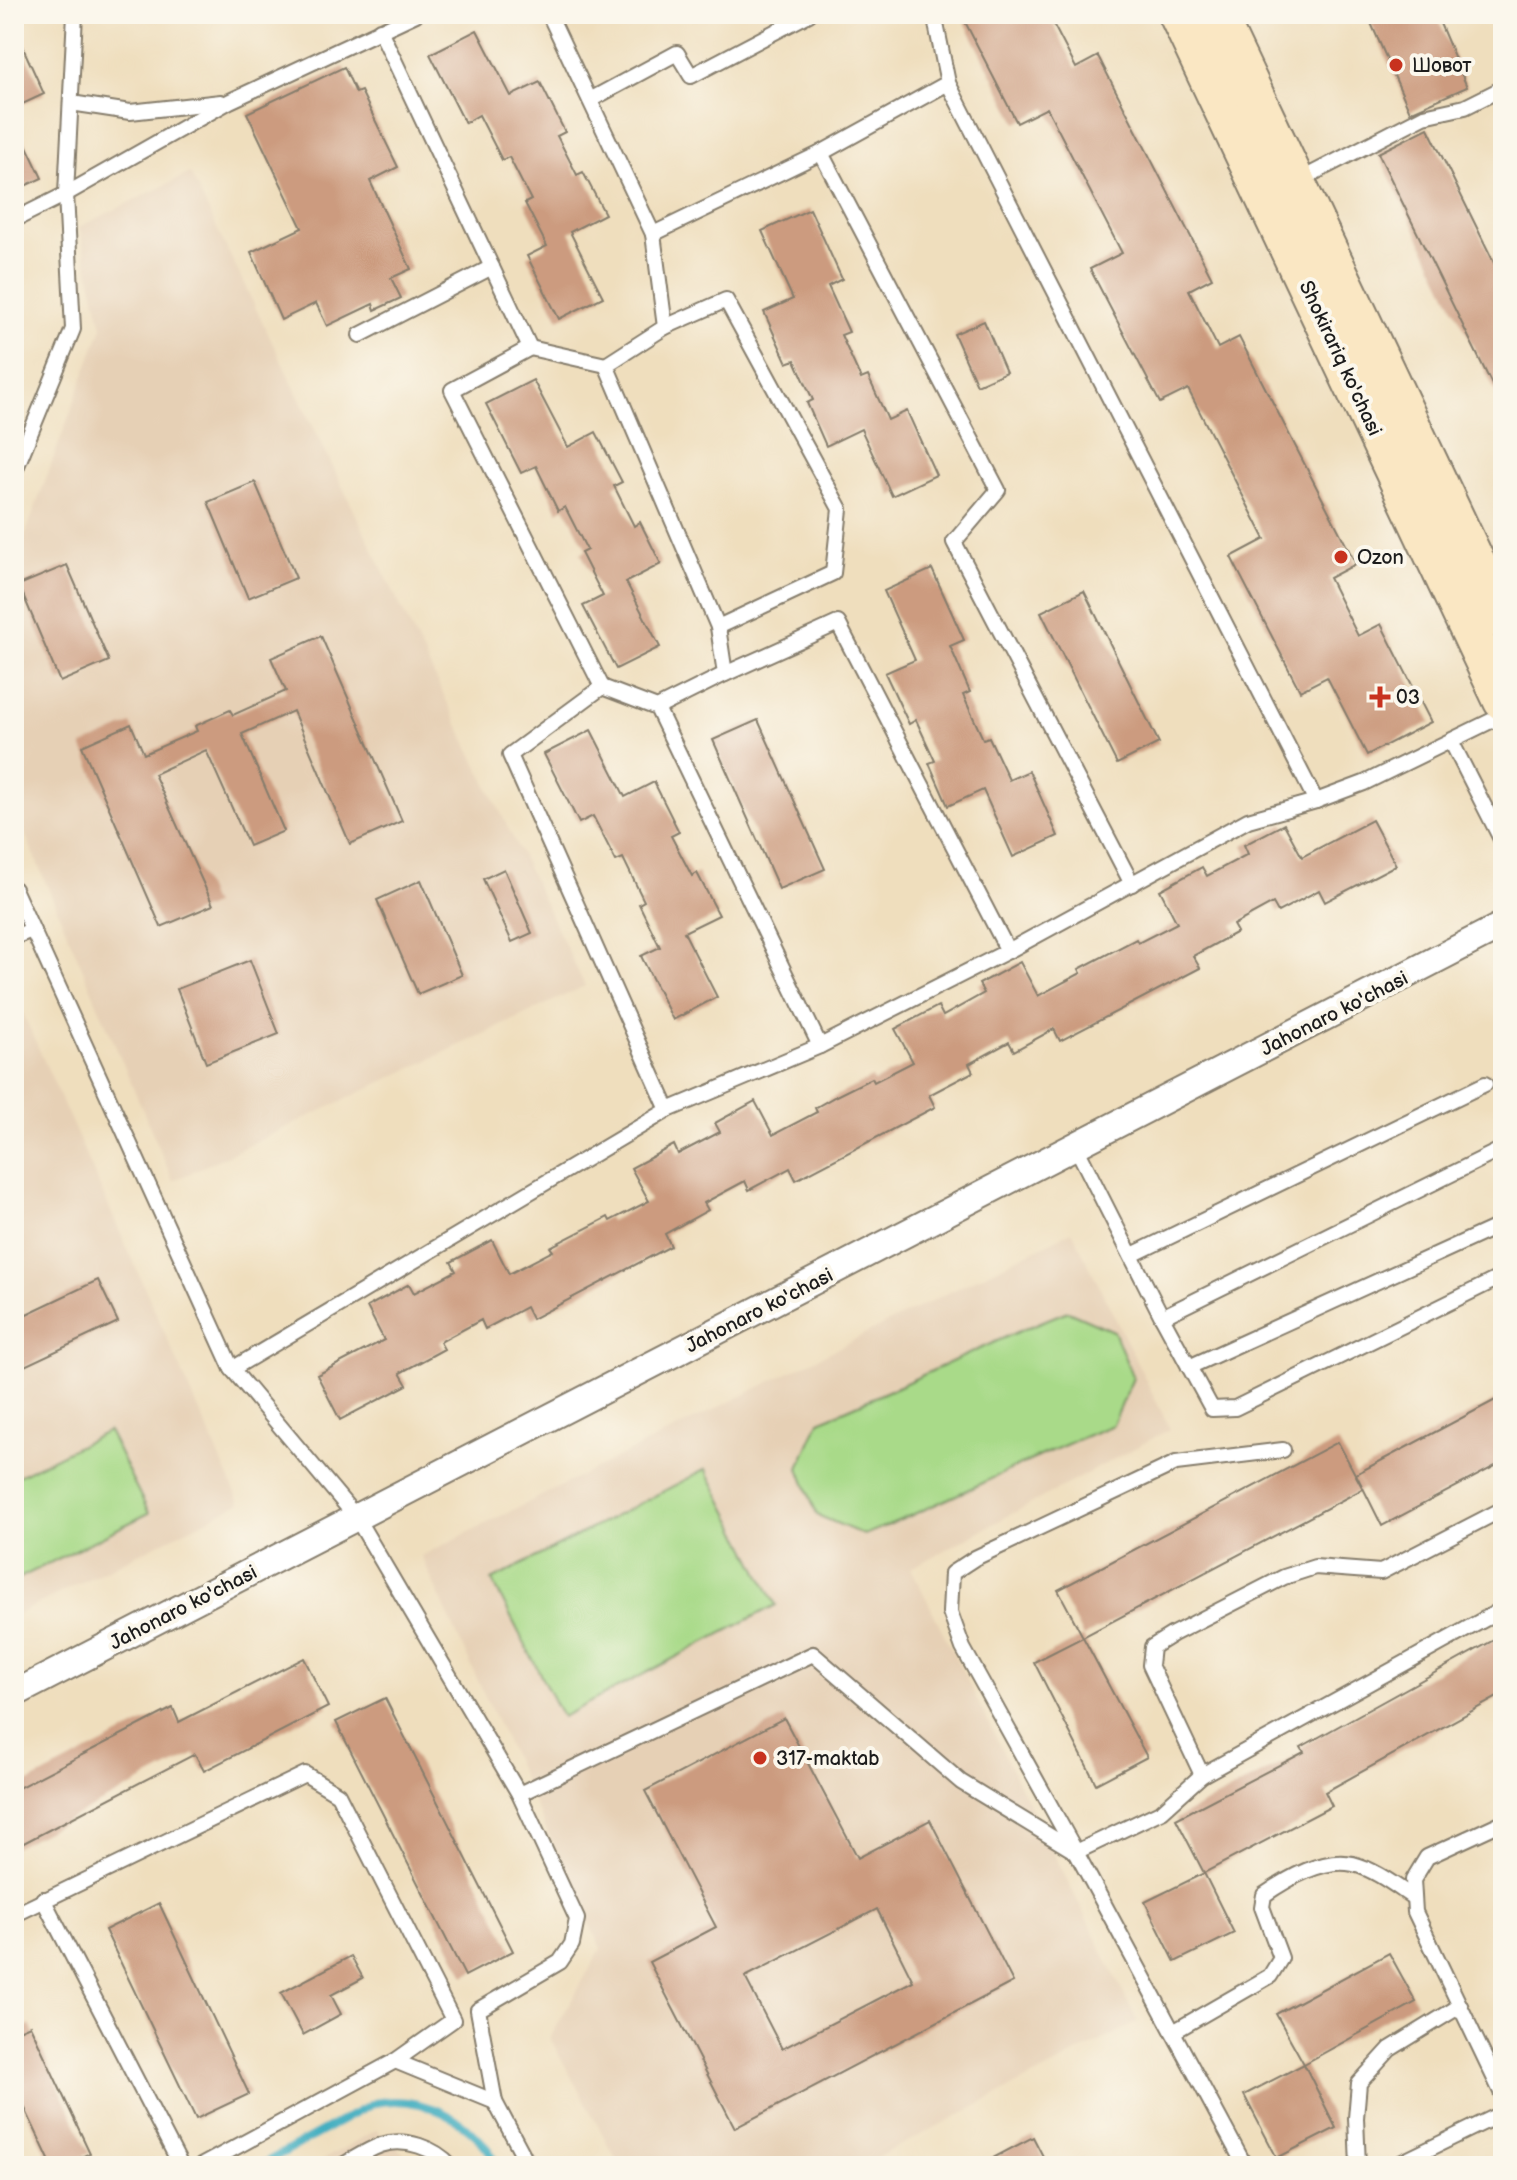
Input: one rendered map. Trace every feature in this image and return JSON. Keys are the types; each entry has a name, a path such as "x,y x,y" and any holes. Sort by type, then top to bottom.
{"main road":[{"name":"Shokirariq ko'chasi","path":"1178,14 1503,701"},
{"name":"Shokirariq ko'chasi","path":"1216,14 1503,620"}],"street":[{"name":"Jahonaro ko'chasi","path":"14,1694 1503,925"}],"lane":[{"path":"14,473 73,329 66,194 75,14"},
{"path":"14,220 230,101 416,14"},
{"path":"549,14 653,234 665,327"},
{"path":"590,100 677,53 691,76 809,14"},
{"path":"934,14 948,83 1316,801"},
{"path":"380,30 530,348"},
{"path":"653,234 821,153 948,83"},
{"path":"1296,182 1424,116 1465,107 1503,88"},
{"path":"71,103 130,112 230,101"},
{"path":"821,153 998,490 954,542 1132,884"},
{"path":"360,335 492,267"},
{"path":"718,627 833,573 840,509 726,300 665,327 606,365 530,348 452,390 602,687 657,708 820,1046"},
{"path":"606,365 718,627 725,674"},
{"path":"657,708 838,623 1008,951"},
{"path":"602,687 510,755 668,1110"},
{"path":"232,1369 668,1110 820,1046 1008,951 1248,820 1316,801 1364,783 1503,715"},
{"path":"1451,741 1503,843"},
{"path":"14,889 232,1369 356,1517 519,1794 577,1919 572,1944 560,1962 478,2010 453,2020 395,2061 201,2166"},
{"path":"14,937 32,930"},
{"path":"1132,1255 1485,1084"},
{"path":"1076,1147 1212,1409 1235,1408 1503,1276"},
{"path":"1162,1317 1500,1150"},
{"path":"1189,1367 1503,1224"},
{"path":"1245,2166 963,1648 950,1612 952,1573 975,1558 1176,1463 1283,1450"},
{"path":"1202,1775 1150,1665 1152,1647 1284,1577 1315,1567 1381,1572 1503,1509"},
{"path":"1076,1852 1162,1811 1202,1775 1503,1609"},
{"path":"519,1794 813,1654 961,1782 1076,1852"},
{"path":"14,1915 305,1774 338,1794 453,2020"},
{"path":"1503,1822 1427,1857 1413,1880 1415,1912 1503,2096"},
{"path":"1173,2032 1270,1976 1281,1958 1262,1907 1264,1895 1283,1882 1325,1864 1352,1863 1414,1898"},
{"path":"43,1899 181,2166"},
{"path":"1358,2166 1356,2118 1359,2083 1390,2049 1460,2006"},
{"path":"478,2010 495,2102 529,2166"},
{"path":"395,2061 495,2102"},
{"path":"1394,2166 1503,2113"},
{"path":"341,2166 382,2145 401,2143 420,2146 437,2154 451,2166"}],"shaded area":[{"path":"190,173 585,986 173,1181 14,808 14,565 102,327 79,227"},
{"path":"14,993 240,1503 14,1616"},
{"name":"317-maktab","path":"1072,1231 1170,1429 911,1568 1138,2022 861,2166 620,2166 550,2038 601,1949 421,1556"},
{"path":"376,2130 418,2166 312,2166"}],"green space":[{"path":"1068,1311 1114,1331 1133,1378 1113,1425 864,1535 817,1515 799,1468 819,1421"},
{"path":"108,1431 149,1513 14,1581 14,1478"},
{"path":"706,1469 776,1605 562,1717 492,1580"}],"building":[{"path":"961,14 1048,14 1076,68 1098,56 1212,278 1189,290 1218,348 1239,337 1356,564 1329,578 1358,636 1381,624 1431,722 1367,755 1327,677 1300,691 1231,557 1265,539 1188,389 1160,403 1090,269 1122,253 1047,108 1017,123"},
{"path":"1367,14 1436,14 1467,87 1410,112"},
{"path":"14,28 44,94 14,108"},
{"path":"477,30 511,96 540,82 565,132 557,136 577,175 583,172 605,214 570,232 603,297 559,319 527,256 547,246 525,203 531,200 509,157 502,160 479,115 465,123 430,54"},
{"path":"344,67 356,93 361,91 398,167 370,181 411,269 391,278 401,298 375,310 373,304 327,326 316,303 281,320 251,252 302,228 247,113"},
{"path":"14,119 42,178 14,191"},
{"path":"1428,128 1503,281 1503,407 1378,153"},
{"path":"810,209 842,279 828,286 849,332 841,335 861,379 868,376 888,420 907,411 936,475 892,496 861,429 826,446 807,403 813,400 795,360 787,363 764,312 793,299 762,231"},
{"path":"984,321 1006,372 977,385 954,334"},
{"path":"533,380 568,447 596,432 622,482 614,486 634,526 640,522 661,564 626,582 660,647 616,669 583,606 603,596 581,553 587,550 565,507 558,511 536,466 521,473 486,404"},
{"path":"255,482 296,578 248,598 208,502"},
{"path":"67,565 109,661 60,682 19,585"},
{"path":"932,569 964,640 950,646 970,692 963,695 983,739 989,737 1009,780 1029,771 1058,836 1013,857 983,790 948,806 929,763 935,761 916,720 909,724 885,673 915,660 884,591"},
{"path":"1084,591 1159,743 1117,764 1041,612"},
{"path":"321,636 402,821 350,844 293,711 242,734 284,831 249,846 206,750 154,774 213,905 161,927 82,746 131,724 144,754 197,731 195,726 230,710 233,715 286,691 271,658"},
{"path":"758,720 825,869 779,889 713,740"},
{"path":"591,730 625,797 654,782 679,832 671,836 692,876 697,873 719,915 684,932 717,997 673,1020 641,956 660,947 639,904 644,901 623,858 616,861 593,816 579,823 544,754"},
{"path":"1372,820 1396,865 1325,902 1319,890 1278,912 1273,903 1233,925 1237,932 1193,956 1200,968 1060,1041 1054,1029 1014,1051 1009,1042 969,1064 973,1072 929,1095 935,1107 796,1180 790,1168 749,1190 745,1181 704,1203 708,1210 665,1234 671,1246 532,1319 526,1307 485,1329 481,1320 440,1342 444,1349 400,1373 407,1385 340,1420 317,1375 384,1340 367,1307 409,1284 414,1293 456,1271 451,1262 492,1240 509,1274 553,1251 550,1247 608,1217 610,1221 649,1201 631,1168 674,1145 678,1154 720,1132 715,1123 755,1101 773,1135 817,1112 815,1108 836,1096 872,1078 874,1082 913,1062 895,1029 938,1006 943,1016 984,993 979,984 1020,962 1038,996 1081,973 1079,969 1136,939 1138,943 1177,923 1160,890 1202,867 1207,876 1248,854 1244,845 1284,824 1302,857"},
{"path":"504,869 532,933 512,942 483,879"},
{"path":"421,880 462,975 418,994 377,900"},
{"path":"250,960 279,1034 206,1063 177,989"},
{"path":"98,1280 118,1322 14,1371 14,1320"},
{"path":"1503,1396 1503,1462 1382,1526 1356,1474"},
{"path":"1338,1442 1363,1489 1083,1637 1058,1590"},
{"path":"1503,1635 1503,1694 1325,1792 1332,1806 1204,1873 1176,1819 1304,1752 1301,1747"},
{"path":"1083,1637 1147,1757 1096,1784 1034,1662"},
{"path":"304,1658 328,1707 204,1771 195,1754 14,1848 14,1790 173,1708 179,1722"},
{"path":"385,1698 513,1951 465,1976 336,1722"},
{"path":"784,1718 858,1858 930,1820 1013,1982 735,2128 649,1962 716,1927 645,1791","holes":["877,1909 913,1981 782,2049 745,1977"]},
{"path":"1204,1873 1234,1933 1175,1962 1145,1902"},
{"path":"159,1903 249,2094 196,2119 105,1930"},
{"path":"1389,1953 1416,2002 1304,2064 1276,2014"},
{"path":"351,1956 363,1978 331,1995 341,2014 303,2035 281,1993"},
{"path":"30,2025 90,2153 63,2166 52,2166 14,2085 14,2032"},
{"path":"1304,2064 1336,2128 1277,2158 1244,2095"},
{"path":"1033,2137 1048,2166 978,2166"}],"waterway":[{"path":"259,2166 374,2103 392,2101 411,2102 446,2114 476,2136 498,2166"}],"place":[{"name":"Шовот","path":"1396,65"},
{"name":"Ozon","path":"1341,557"},
{"name":"03","path":"1380,697"},
{"name":"317-maktab","path":"760,1758"}]}
